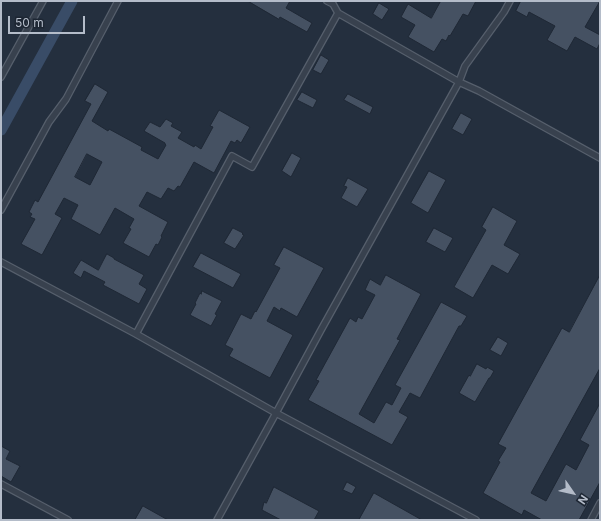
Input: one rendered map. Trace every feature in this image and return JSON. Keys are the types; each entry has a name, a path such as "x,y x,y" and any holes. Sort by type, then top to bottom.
{"lane":[{"path":"1,77 43,1"},
{"path":"1,210 49,122 66,99 118,1"},
{"path":"327,1 333,4 338,13 459,82 600,158"},
{"path":"217,520 459,82 465,66 504,12 510,1"},
{"path":"136,334 232,156 252,167 338,13"},
{"path":"1,262 136,334 276,413 476,520"},
{"path":"1,484 68,520"},
{"path":"591,520 600,503"}],"building":[{"path":"248,1 290,1 286,8 312,23 307,32 280,17 279,19"},
{"path":"441,1 476,1 468,16 463,14 450,36 449,35 446,41 442,39 434,52 408,37 415,25 401,17 408,4 431,18"},
{"path":"521,1 600,1 585,27 600,35 600,43 597,49 575,37 567,51 547,40 555,26 529,12 527,17 516,11"},
{"path":"379,3 389,9 382,20 373,14"},
{"path":"321,55 329,60 321,74 313,70"},
{"path":"95,84 108,92 92,121 108,131 109,129 142,147 141,150 158,159 166,145 144,131 150,122 160,127 166,119 173,123 171,126 182,132 178,138 194,147 195,145 201,149 213,127 210,126 219,110 250,127 241,143 237,140 235,143 231,141 214,173 194,162 180,187 178,186 174,191 168,188 161,199 147,192 139,206 168,222 158,245 156,244 149,257 123,243 131,229 129,228 134,219 115,208 100,235 71,219 78,205 64,198 55,214 62,218 42,255 21,244 35,219 30,217 32,214 29,212 35,200 38,202 91,104 85,101","holes":["87,154 102,162 90,185 75,177"]},
{"path":"302,92 317,100 313,108 297,100"},
{"path":"348,94 373,107 370,114 344,100"},
{"path":"461,113 472,119 463,135 452,129"},
{"path":"292,153 301,158 291,177 282,171"},
{"path":"429,171 446,180 428,213 411,203"},
{"path":"348,178 368,189 357,207 341,198 347,187 344,186"},
{"path":"493,207 517,221 504,245 520,254 508,274 492,265 473,298 454,287 486,230 482,227"},
{"path":"233,228 244,235 235,249 224,243"},
{"path":"434,228 453,238 445,252 426,242"},
{"path":"284,247 324,268 297,317 281,308 280,311 274,307 267,321 293,335 270,378 229,356 233,349 225,345 241,314 251,319 255,311 256,312 280,268 274,265"},
{"path":"201,253 241,274 233,288 193,267"},
{"path":"107,254 144,275 139,284 147,289 139,304 103,285 105,282 84,271 81,278 73,273 81,260 98,270"},
{"path":"386,275 421,294 397,339 400,340 359,414 374,423 386,402 392,405 401,388 395,385 441,302 467,316 461,326 459,326 420,398 410,393 399,412 408,417 392,445 308,400 319,381 316,380 350,318 356,322 358,317 362,319 375,295 365,290 370,279 380,285"},
{"path":"600,275 600,368 531,493 546,501 566,464 576,470 589,445 580,440 600,403 600,482 579,520 542,520 524,510 522,515 483,493 500,462 498,461 506,448 498,444 562,328 569,332"},
{"path":"202,291 222,301 211,326 190,315"},
{"path":"498,337 508,343 501,356 490,350"},
{"path":"477,364 494,371 475,402 459,393"},
{"path":"1,446 10,451 6,459 20,466 11,482 1,476"},
{"path":"347,482 356,487 352,494 343,490"},
{"path":"274,487 319,511 314,520 281,520 262,510 264,502 266,503"},
{"path":"374,493 422,520 359,520"},
{"path":"143,506 168,520 135,520"}],"waterway":[{"path":"1,130 72,1"}]}
